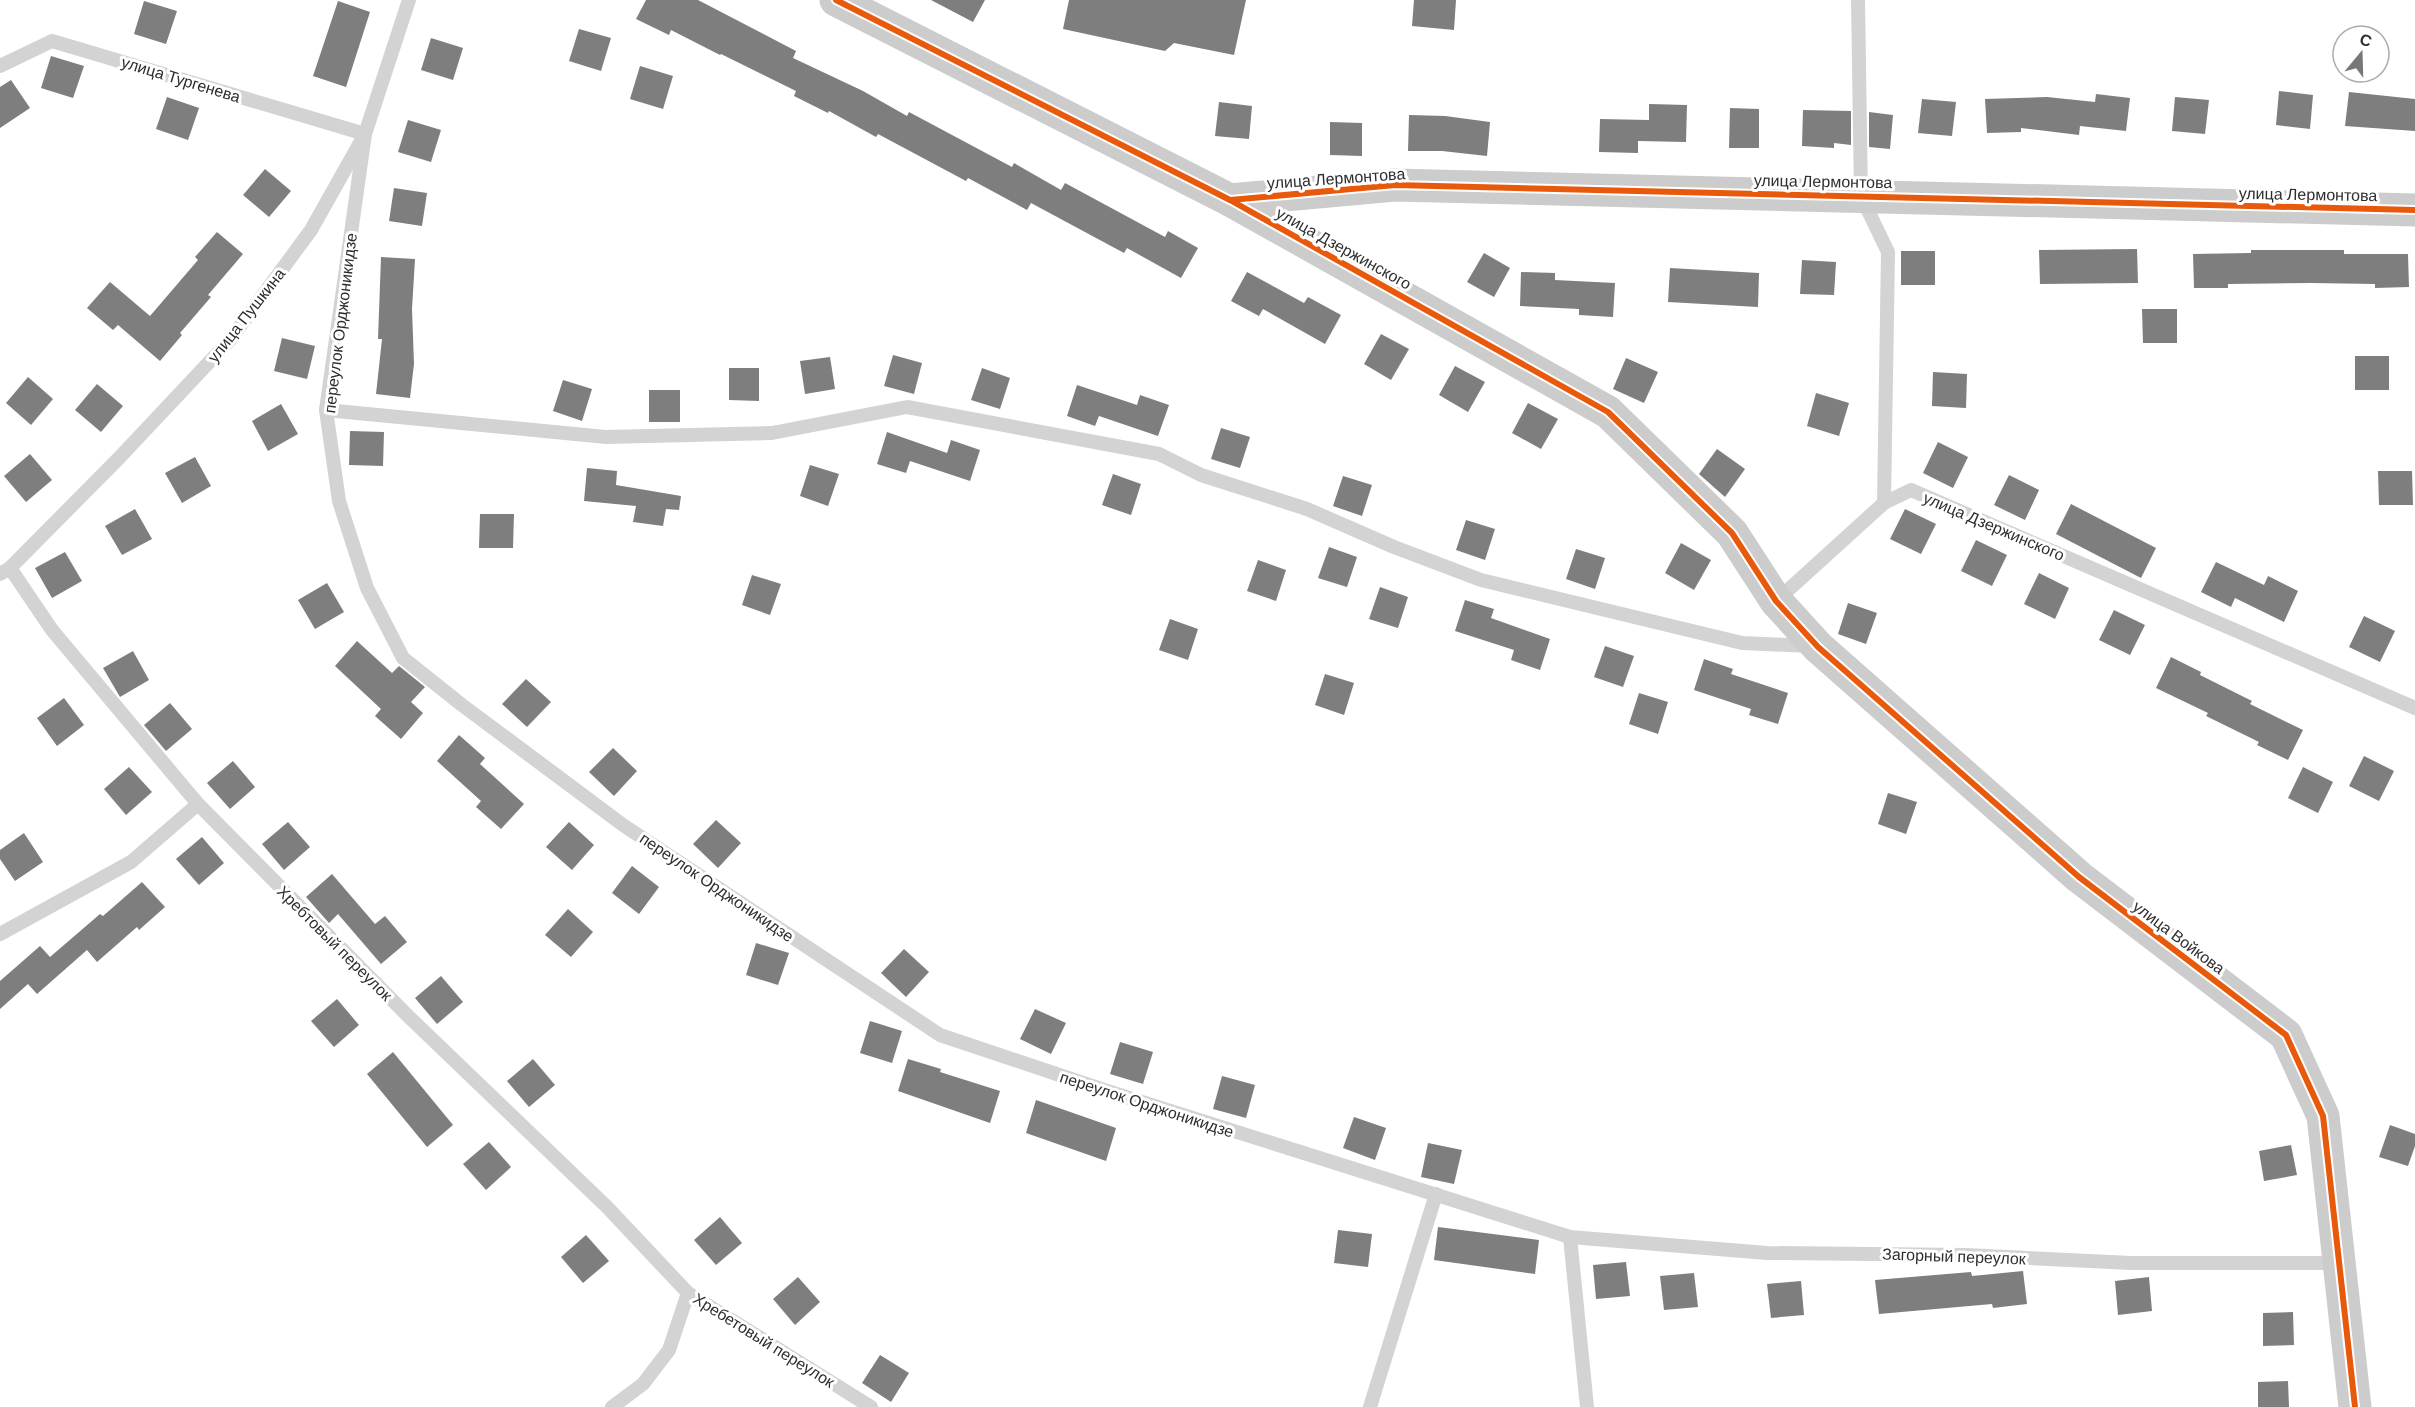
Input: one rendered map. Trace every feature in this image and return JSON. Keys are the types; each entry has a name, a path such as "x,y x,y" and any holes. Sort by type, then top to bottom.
{"street":[{"name":"улица Дзержинского","path":"836,0 1230,200 1608,412 1732,533 1776,601"},
{"name":"улица Лермонтова","path":"1230,200 1395,185 2415,210"},
{"name":"улица Войкова","path":"1776,601 1818,647 2079,878 2286,1035 2323,1116 2355,1407"}],"lane":[{"name":"улица Пушкина","path":"5,571 119,458 230,340 311,230 365,134 409,0"},
{"path":"1858,0 1861,196 1888,252 1884,503"},
{"name":"улица Тургенева","path":"0,66 52,41 365,134"},
{"name":"переулок Орджоникидзе","path":"365,134 326,410 339,501 368,588 403,658 623,825 940,1035 1054,1074 1570,1237"},
{"path":"326,410 606,437 771,433 907,406 1159,454 1202,475 1307,509 1394,547 1481,580 1742,643 1818,647"},
{"name":"улица Дзержинского","path":"1776,601 1884,503 1911,490 2415,708"},
{"name":"Хребтовый переулок","path":"5,571 198,804 408,1016 607,1207 688,1293"},
{"path":"0,934 131,862 198,804"},
{"path":"1370,1407 1436,1194"},
{"path":"1570,1237 1587,1407"},
{"name":"Загорный переулок","path":"1570,1237 1767,1253 1965,1255 2131,1263 2339,1263"},
{"path":"612,1407 643,1384 669,1350 688,1293"},
{"name":"Хребетовый переулок","path":"688,1293 871,1407"}],"building":[{"path":"646,0 698,0 796,51 793,58 863,91 907,116 909,112 1012,167 1014,163 1061,190 1065,183 1165,237 1168,231 1198,248 1181,278 1127,248 1124,253 1031,203 1027,210 968,178 966,181 878,134 876,137 829,111 828,113 794,96 796,91 721,54 671,30 669,35 636,19"},
{"path":"931,0 985,0 973,22"},
{"path":"1069,0 1246,0 1234,55 1174,43 1165,51 1063,29"},
{"path":"1414,0 1456,0 1454,30 1412,26"},
{"path":"144,1 177,11 166,44 134,34"},
{"path":"338,1 370,12 346,87 313,76"},
{"path":"579,29 611,38 601,71 569,61"},
{"path":"431,38 463,48 453,80 421,70"},
{"path":"51,56 84,66 73,98 41,88"},
{"path":"640,66 673,76 663,109 630,99"},
{"path":"11,80 30,108 0,128 0,87"},
{"path":"2279,91 2313,95 2310,129 2276,125"},
{"path":"2349,92 2415,99 2415,131 2345,126"},
{"path":"2096,94 2130,98 2126,131 2080,126 2079,135 2021,128 2021,132 1987,133 1985,99 2047,97 2095,102"},
{"path":"167,97 199,108 188,140 156,129"},
{"path":"2175,97 2209,100 2205,134 2172,131"},
{"path":"1922,99 1956,102 1952,136 1918,133"},
{"path":"1219,102 1252,106 1249,139 1215,136"},
{"path":"1649,104 1687,105 1686,142 1638,141 1638,153 1599,152 1600,119 1649,120"},
{"path":"1730,108 1759,109 1759,148 1729,148"},
{"path":"1803,110 1851,111 1851,145 1834,143 1834,148 1802,146"},
{"path":"1869,112 1893,115 1890,149 1869,147"},
{"path":"1409,115 1445,116 1490,122 1487,156 1442,151 1408,151"},
{"path":"408,120 441,130 431,162 398,152"},
{"path":"1330,122 1362,123 1362,156 1330,155"},
{"path":"265,169 291,191 269,217 243,195"},
{"path":"394,188 427,193 422,226 389,221"},
{"path":"217,232 243,254 208,295 211,297 180,333 182,335 160,361 118,325 113,330 87,308 110,282 150,316 198,260 195,257"},
{"path":"2137,249 2138,283 2040,284 2039,250"},
{"path":"2251,250 2344,250 2344,254 2408,254 2409,287 2375,288 2375,284 2311,283 2228,284 2228,288 2194,288 2193,254 2251,253"},
{"path":"1901,251 1935,251 1935,285 1901,285"},
{"path":"1484,253 1510,268 1494,297 1467,282"},
{"path":"381,257 415,259 412,309 414,364 410,398 376,394 382,339 378,339"},
{"path":"1802,260 1836,262 1834,295 1800,294"},
{"path":"1670,268 1759,273 1758,307 1668,302"},
{"path":"1247,272 1304,303 1308,297 1341,315 1325,344 1263,309 1259,316 1231,301"},
{"path":"1521,272 1555,273 1555,280 1615,283 1613,317 1579,315 1579,309 1520,306"},
{"path":"2142,309 2177,309 2177,343 2143,343"},
{"path":"1381,334 1409,349 1391,380 1364,364"},
{"path":"282,338 315,346 307,379 274,371"},
{"path":"893,355 922,363 914,394 884,386"},
{"path":"2355,356 2389,356 2389,390 2355,390"},
{"path":"830,357 835,389 805,394 800,361"},
{"path":"1626,358 1658,372 1644,403 1613,389"},
{"path":"1455,366 1485,382 1468,412 1439,395"},
{"path":"729,368 759,368 759,401 729,400"},
{"path":"982,368 1010,378 1000,409 971,400"},
{"path":"1933,372 1967,374 1966,408 1932,406"},
{"path":"28,377 53,399 31,425 6,403"},
{"path":"563,380 592,389 582,421 553,411"},
{"path":"97,384 123,406 101,432 75,410"},
{"path":"1077,385 1137,405 1140,395 1169,405 1158,436 1099,416 1095,426 1067,416"},
{"path":"649,390 680,390 680,422 649,422"},
{"path":"1816,393 1849,403 1839,436 1807,426"},
{"path":"1528,403 1558,419 1541,449 1512,433"},
{"path":"281,404 298,434 268,451 252,421"},
{"path":"1221,428 1250,437 1240,468 1211,459"},
{"path":"350,431 384,432 383,466 349,465"},
{"path":"887,432 947,453 951,440 980,450 970,481 910,461 906,473 877,464"},
{"path":"1938,442 1968,457 1953,488 1923,473"},
{"path":"1717,449 1745,469 1725,497 1699,474"},
{"path":"30,454 52,480 26,502 4,476"},
{"path":"195,457 211,486 182,503 165,473"},
{"path":"810,465 839,474 828,506 800,496"},
{"path":"587,468 617,471 616,485 681,496 679,510 666,509 663,526 633,522 636,506 584,501"},
{"path":"2378,471 2412,471 2413,505 2379,505"},
{"path":"1113,474 1141,484 1131,515 1102,505"},
{"path":"2009,475 2039,490 2025,520 1994,505"},
{"path":"1343,476 1372,485 1362,516 1333,506"},
{"path":"2071,504 2156,548 2141,578 2056,534"},
{"path":"135,509 152,539 122,555 105,526"},
{"path":"1905,509 1936,524 1921,554 1890,539"},
{"path":"480,514 514,514 513,548 479,548"},
{"path":"1466,520 1495,529 1485,560 1456,550"},
{"path":"1976,540 2007,555 1992,586 1961,571"},
{"path":"1681,543 1711,560 1694,590 1665,573"},
{"path":"1329,547 1357,557 1347,587 1318,578"},
{"path":"1576,549 1605,558 1595,589 1566,579"},
{"path":"65,552 82,581 52,598 35,568"},
{"path":"1258,560 1286,570 1276,601 1247,591"},
{"path":"2216,562 2264,585 2268,576 2298,591 2284,622 2235,598 2231,607 2201,592"},
{"path":"2039,573 2069,588 2055,619 2024,604"},
{"path":"752,575 781,584 770,615 742,605"},
{"path":"327,583 344,612 315,629 298,600"},
{"path":"1380,587 1408,597 1398,628 1369,619"},
{"path":"1465,600 1494,609 1491,618 1550,639 1540,670 1511,660 1514,650 1455,631"},
{"path":"1848,603 1877,613 1866,644 1838,634"},
{"path":"2114,610 2145,625 2130,655 2099,640"},
{"path":"2364,616 2395,631 2380,662 2349,647"},
{"path":"1170,619 1198,629 1188,660 1159,650"},
{"path":"357,641 392,673 399,666 425,687 411,702 423,713 401,739 375,716 381,709 335,666"},
{"path":"1605,646 1634,656 1623,687 1594,677"},
{"path":"133,651 149,680 120,697 103,668"},
{"path":"2171,657 2201,672 2200,675 2252,701 2250,704 2303,730 2288,760 2257,745 2259,742 2206,716 2208,713 2156,688"},
{"path":"1704,659 1733,669 1731,674 1788,693 1778,724 1749,715 1751,709 1694,690"},
{"path":"1325,674 1354,683 1344,715 1315,705"},
{"path":"526,679 551,702 527,727 502,704"},
{"path":"1639,693 1668,702 1658,734 1629,724"},
{"path":"64,698 84,725 57,746 37,718"},
{"path":"170,703 192,729 166,751 144,725"},
{"path":"459,735 485,758 480,764 524,804 501,829 476,807 481,801 437,761"},
{"path":"613,748 637,771 614,796 589,772"},
{"path":"2364,756 2394,771 2379,801 2349,786"},
{"path":"233,761 255,787 230,809 207,783"},
{"path":"129,767 152,792 126,815 104,789"},
{"path":"2303,767 2333,782 2318,813 2288,798"},
{"path":"1888,793 1917,802 1906,834 1878,824"},
{"path":"716,820 741,843 718,868 693,844"},
{"path":"288,822 310,847 284,870 262,844"},
{"path":"569,822 594,845 572,870 546,847"},
{"path":"24,833 43,862 15,881 0,859 0,850"},
{"path":"202,837 224,863 199,885 176,859"},
{"path":"632,866 659,887 639,914 612,893"},
{"path":"332,874 375,924 385,916 407,942 381,964 338,914 329,923 306,897"},
{"path":"142,882 165,907 139,930 137,927 97,962 87,950 37,994 28,984 0,1009 0,981 40,946 50,957"},
{"path":"568,909 593,932 571,957 545,935"},
{"path":"756,943 789,953 778,985 746,975"},
{"path":"904,949 929,972 906,997 881,973"},
{"path":"441,976 463,1002 437,1024 415,998"},
{"path":"337,999 359,1025 334,1047 311,1021"},
{"path":"1035,1009 1066,1023 1051,1054 1020,1039"},
{"path":"870,1021 902,1031 892,1063 860,1053"},
{"path":"1120,1042 1153,1052 1143,1084 1110,1074"},
{"path":"393,1052 453,1125 427,1147 367,1074"},
{"path":"533,1059 555,1085 529,1107 507,1081"},
{"path":"908,1059 1000,1091 990,1123 898,1091"},
{"path":"1222,1076 1255,1085 1246,1118 1213,1109"},
{"path":"1036,1100 1116,1128 1106,1161 1026,1133"},
{"path":"1354,1117 1386,1128 1375,1160 1343,1148"},
{"path":"2390,1125 2415,1134 2415,1146 2408,1166 2379,1157"},
{"path":"489,1142 511,1167 486,1190 463,1164"},
{"path":"1428,1143 1462,1150 1454,1184 1421,1177"},
{"path":"2291,1145 2297,1175 2264,1181 2259,1151"},
{"path":"720,1217 742,1243 716,1265 694,1240"},
{"path":"1438,1227 1539,1240 1535,1274 1434,1260"},
{"path":"1338,1230 1372,1234 1368,1267 1334,1263"},
{"path":"586,1235 609,1261 583,1283 561,1257"},
{"path":"1626,1262 1630,1296 1596,1299 1593,1265"},
{"path":"2023,1271 2027,1304 1993,1308 1992,1304 1879,1314 1875,1280 1971,1272 1972,1276"},
{"path":"1694,1273 1698,1307 1664,1310 1660,1276"},
{"path":"798,1277 820,1302 795,1325 773,1299"},
{"path":"2149,1277 2152,1311 2118,1315 2115,1281"},
{"path":"1801,1281 1804,1315 1771,1318 1767,1284"},
{"path":"2293,1312 2294,1345 2263,1346 2263,1313"},
{"path":"880,1355 909,1373 891,1402 862,1383"},
{"path":"2288,1381 2289,1407 2258,1407 2258,1382"}],"cycle path":[{"path":"836,0 1230,200 1608,412 1732,533 1776,601 1818,647 2079,877 2286,1035 2323,1116 2355,1407"},
{"path":"1230,200 1395,185 2415,210"}]}
